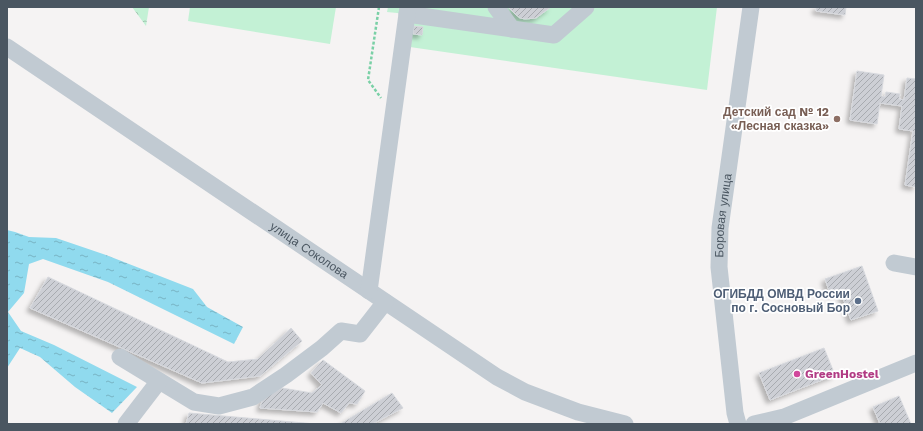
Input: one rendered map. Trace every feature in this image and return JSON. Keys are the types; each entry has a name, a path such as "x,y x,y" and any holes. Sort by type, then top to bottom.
{"street":[{"path":"496,7 512,29"},
{"path":"369,290 408,11 512,29 554,34 586,7"},
{"name":"Боровая улица","path":"738,424 735,413 719,267 720,228 751,7"},
{"name":"улица Соколова","path":"7,47 497,377 525,392 578,412 625,424"},
{"path":"894,263 916,267"},
{"path":"120,357 194,402 219,406 253,397 322,348 341,331 360,334 385,302"},
{"path":"754,424 784,417 916,363"},
{"path":"126,424 160,381"}],"path":[{"path":"379,7 368,80 393,117"}],"green space":[{"path":"132,7 149,7 146,26"},
{"path":"190,7 336,7 330,44 188,21"},
{"path":"388,7 717,7 707,90 403,46 407,14 387,12"}],"water":[{"path":"7,230 29,237 56,238 106,255 193,289 207,307 243,327 234,344 108,282 43,259 29,264 24,293 8,312 21,331 54,345 137,387 112,413 75,387 40,357 20,348 7,368"}],"building":[{"path":"508,7 551,7 536,18 525,19 520,18"},
{"path":"816,7 846,7 845,15 816,11"},
{"path":"414,26 423,27 422,35 413,34"},
{"path":"857,71 884,75 881,96 885,97 886,92 900,94 899,99 904,100 907,78 916,79 916,187 905,185 913,131 899,129 902,106 880,103 877,124 850,120"},
{"path":"862,266 878,311 851,320 840,290 830,294 825,279"},
{"path":"48,277 228,362 258,359 291,328 302,341 260,376 202,383 30,308"},
{"name":"GreenHostel","path":"824,348 835,375 770,400 759,373"},
{"path":"323,360 365,391 357,404 349,403 341,413 323,403 317,412 260,408 263,398 282,388 312,393 322,385 311,373"},
{"path":"392,393 403,408 372,424 340,424"},
{"path":"899,396 911,424 880,424 873,407"},
{"path":"189,413 316,424 186,424"}],"place":[{"name":"Детский сад № 12 «Лесная сказка»","path":"837,119"},
{"name":"ОГИБДД ОМВД России по г. Сосновый Бор","path":"858,301"},
{"name":"GreenHostel","path":"797,374"}]}
